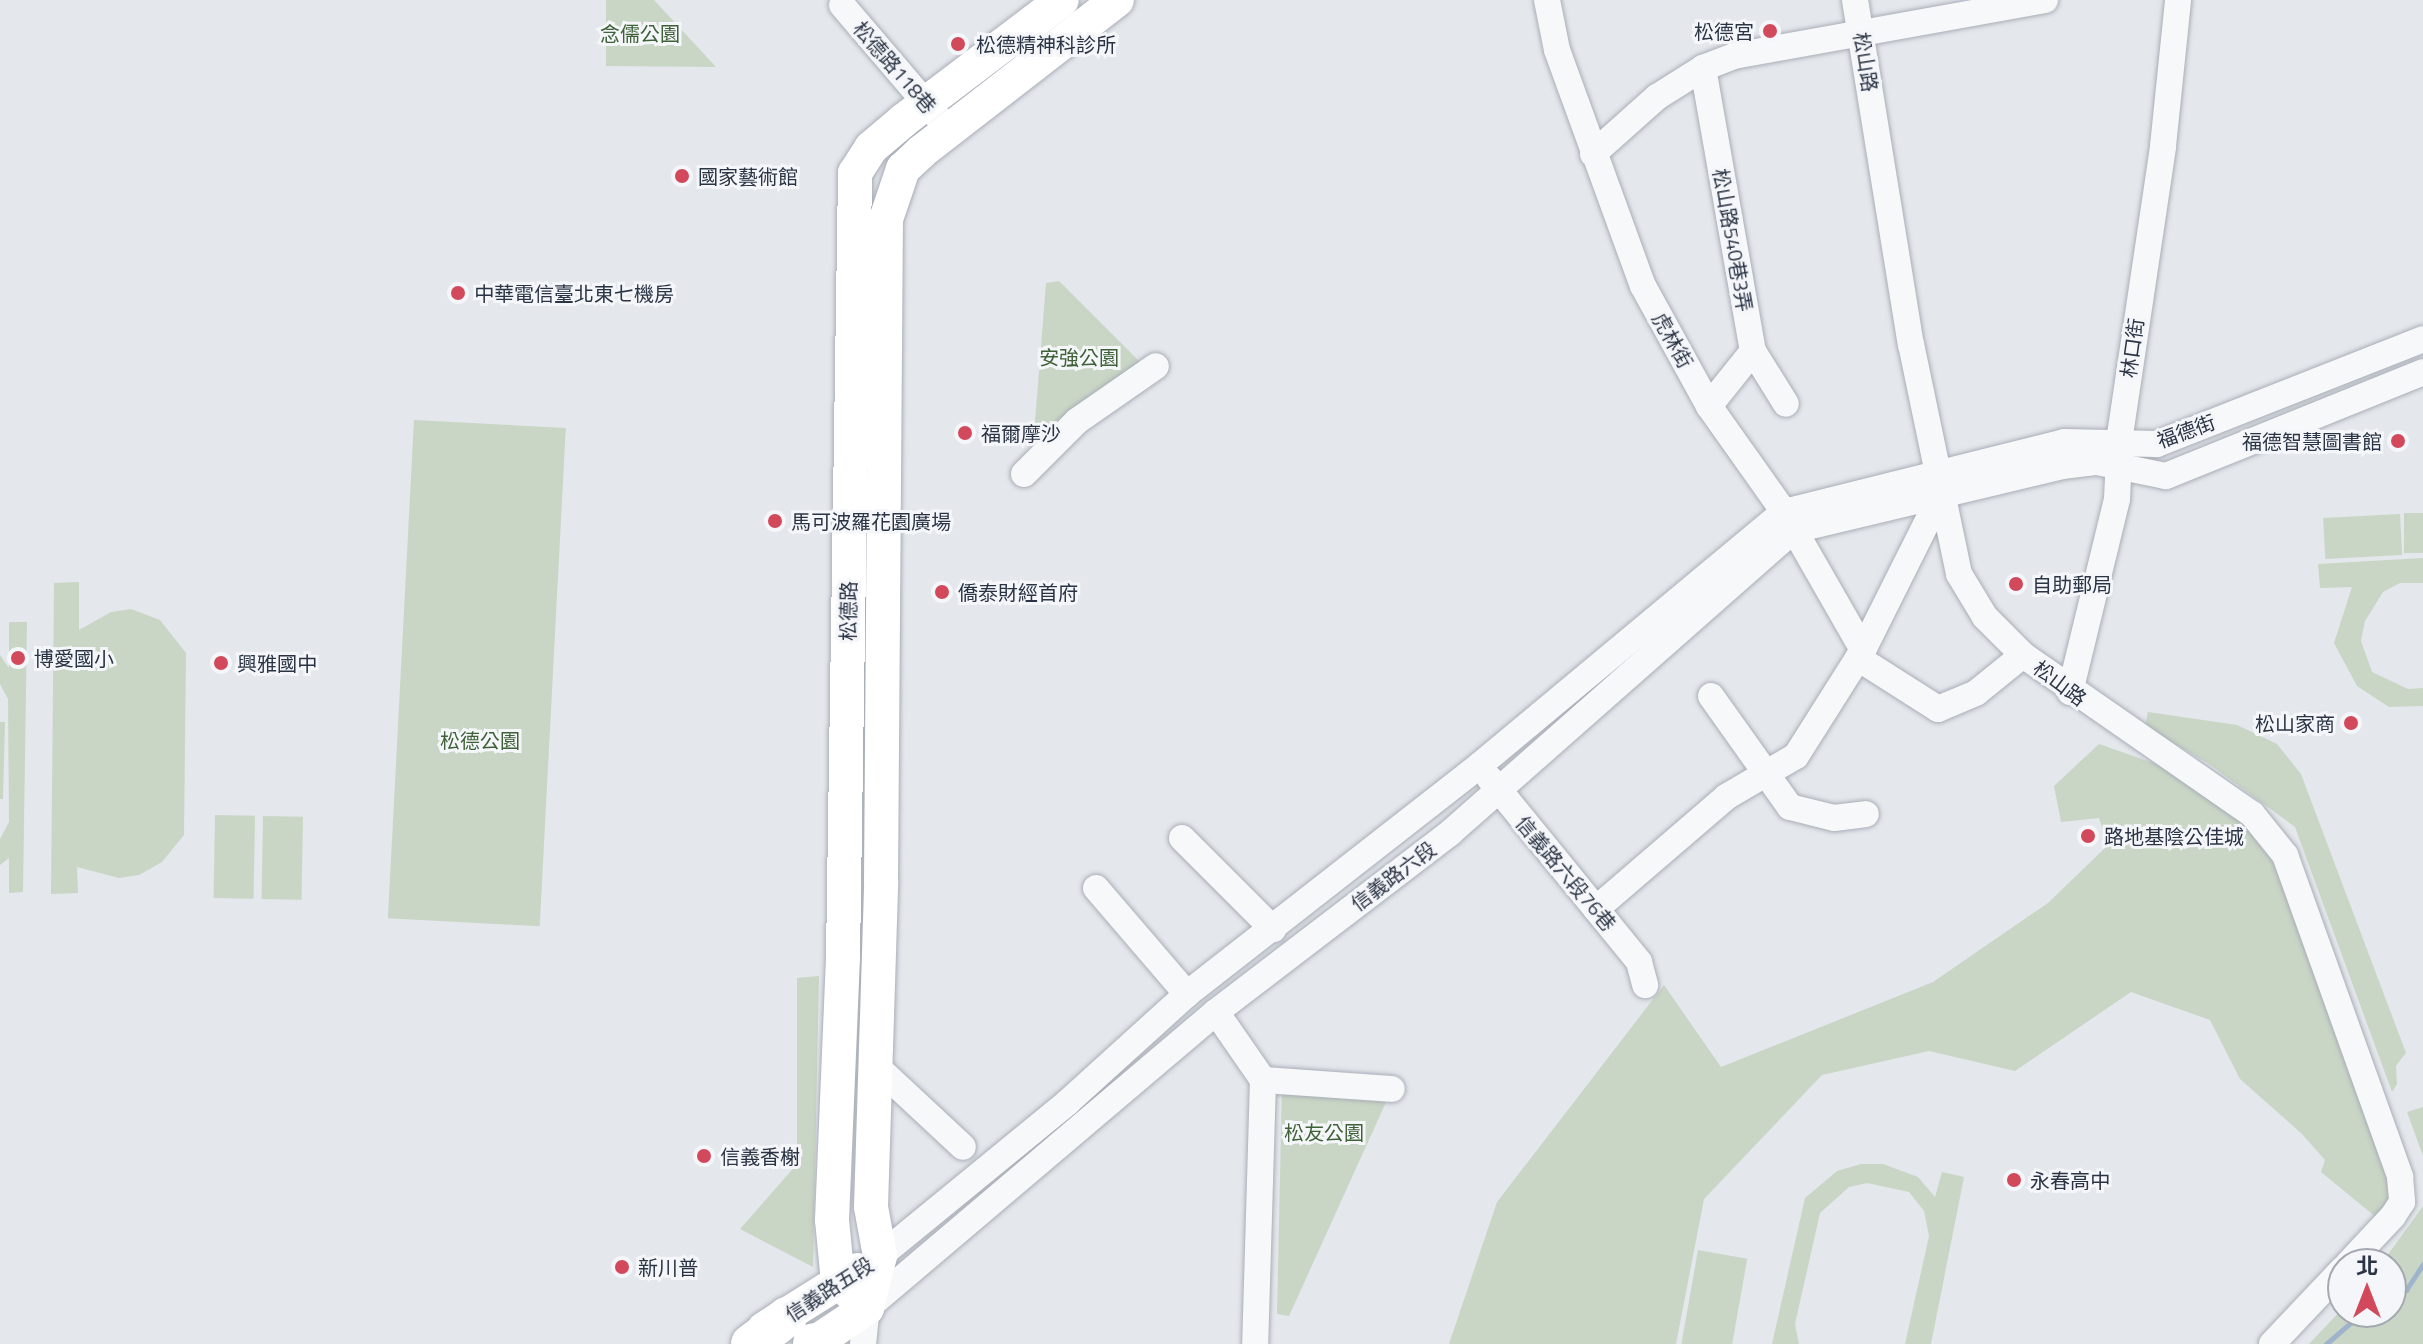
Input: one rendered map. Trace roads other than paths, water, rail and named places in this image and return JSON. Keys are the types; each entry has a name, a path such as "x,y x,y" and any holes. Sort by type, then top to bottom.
{"highway":[{"path":"751,1344 807,1337"}],"main road":[{"name":"松德路","path":"867,1308 880,1256 871,1207 886,219 903,169 937,116 1062,0"},
{"name":"松德路","path":"838,1282 832,1220 843,956 855,173 871,148 937,116 1117,0"},
{"name":"信義路五段","path":"807,1337 838,1282 880,1256"},
{"path":"838,1282 867,1308"},
{"name":"信義路五段","path":"735,1344 807,1337 867,1308"}],"street":[{"name":"虎林街","path":"1547,0 1557,50 1643,286 1709,406 1789,521 1861,654"},
{"name":"松山路","path":"1855,0 1911,344 1959,574 1985,617 2023,655 2070,692 2252,814 2285,855 2400,1177 2397,1209 2362,1248"},
{"path":"1593,154 1657,97 1703,68 1734,56 2045,0"},
{"name":"林口街","path":"2070,692 2117,499 2118,455 2163,146 2178,0"},
{"name":"松德路118巷","path":"842,5 937,116"},
{"name":"松山路540巷3弄","path":"1703,68 1753,351 1786,404"},
{"name":"福德街","path":"2118,455 2157,444 2423,339"},
{"path":"1709,406 1753,351"},
{"path":"1024,474 1077,421 1156,366"},
{"name":"福德街","path":"1939,483 2064,442 2118,455 2166,476 2423,372"},
{"path":"1596,909 1726,797 1765,771 1796,756 1861,654 1939,483"},
{"name":"信義路六段","path":"880,1256 1068,1102 1187,994 1789,521 1939,483"},
{"name":"信義路六段","path":"867,1308 1216,1012 1498,791 1789,521"},
{"path":"1861,654 1938,709 1976,693 2023,655"},
{"path":"1711,696 1790,807 1834,818 1866,814"},
{"name":"信義路六段76巷","path":"1480,765 1639,962 1645,985"},
{"path":"1182,838 1273,929"},
{"path":"1096,888 1187,994"},
{"path":"1216,1012 1263,1080 1255,1344"},
{"path":"875,1065 963,1147"},
{"path":"1263,1080 1392,1089"},
{"path":"2272,1344 2327,1286"},
{"name":"松德路","path":"863,1344 867,1308"}],"waterway":[{"path":"2407,1288 2423,1264"},
{"path":"2326,1344 2344,1328"}],"place":[{"name":"松德宮","path":"1770,31"},
{"name":"松德精神科診所","path":"958,44"},
{"name":"國家藝術館","path":"682,176"},
{"name":"中華電信臺北東七機房","path":"458,293"},
{"name":"福爾摩沙","path":"965,433"},
{"name":"福德智慧圖書館","path":"2398,441"},
{"name":"馬可波羅花園廣場","path":"775,521"},
{"name":"自助郵局","path":"2016,584"},
{"name":"僑泰財經首府","path":"942,592"},
{"name":"博愛國小","path":"18,658"},
{"name":"興雅國中","path":"221,663"},
{"name":"松山家商","path":"2351,723"},
{"name":"路地基陰公佳城","path":"2088,836"},
{"name":"信義香榭","path":"704,1156"},
{"name":"永春高中","path":"2014,1180"},
{"name":"新川普","path":"622,1267"}],"park label":[{"name":"念儒公園","path":"640,33"},
{"name":"安強公園","path":"1079,357"},
{"name":"松德公園","path":"480,740"},
{"name":"松友公園","path":"1324,1132"}]}
